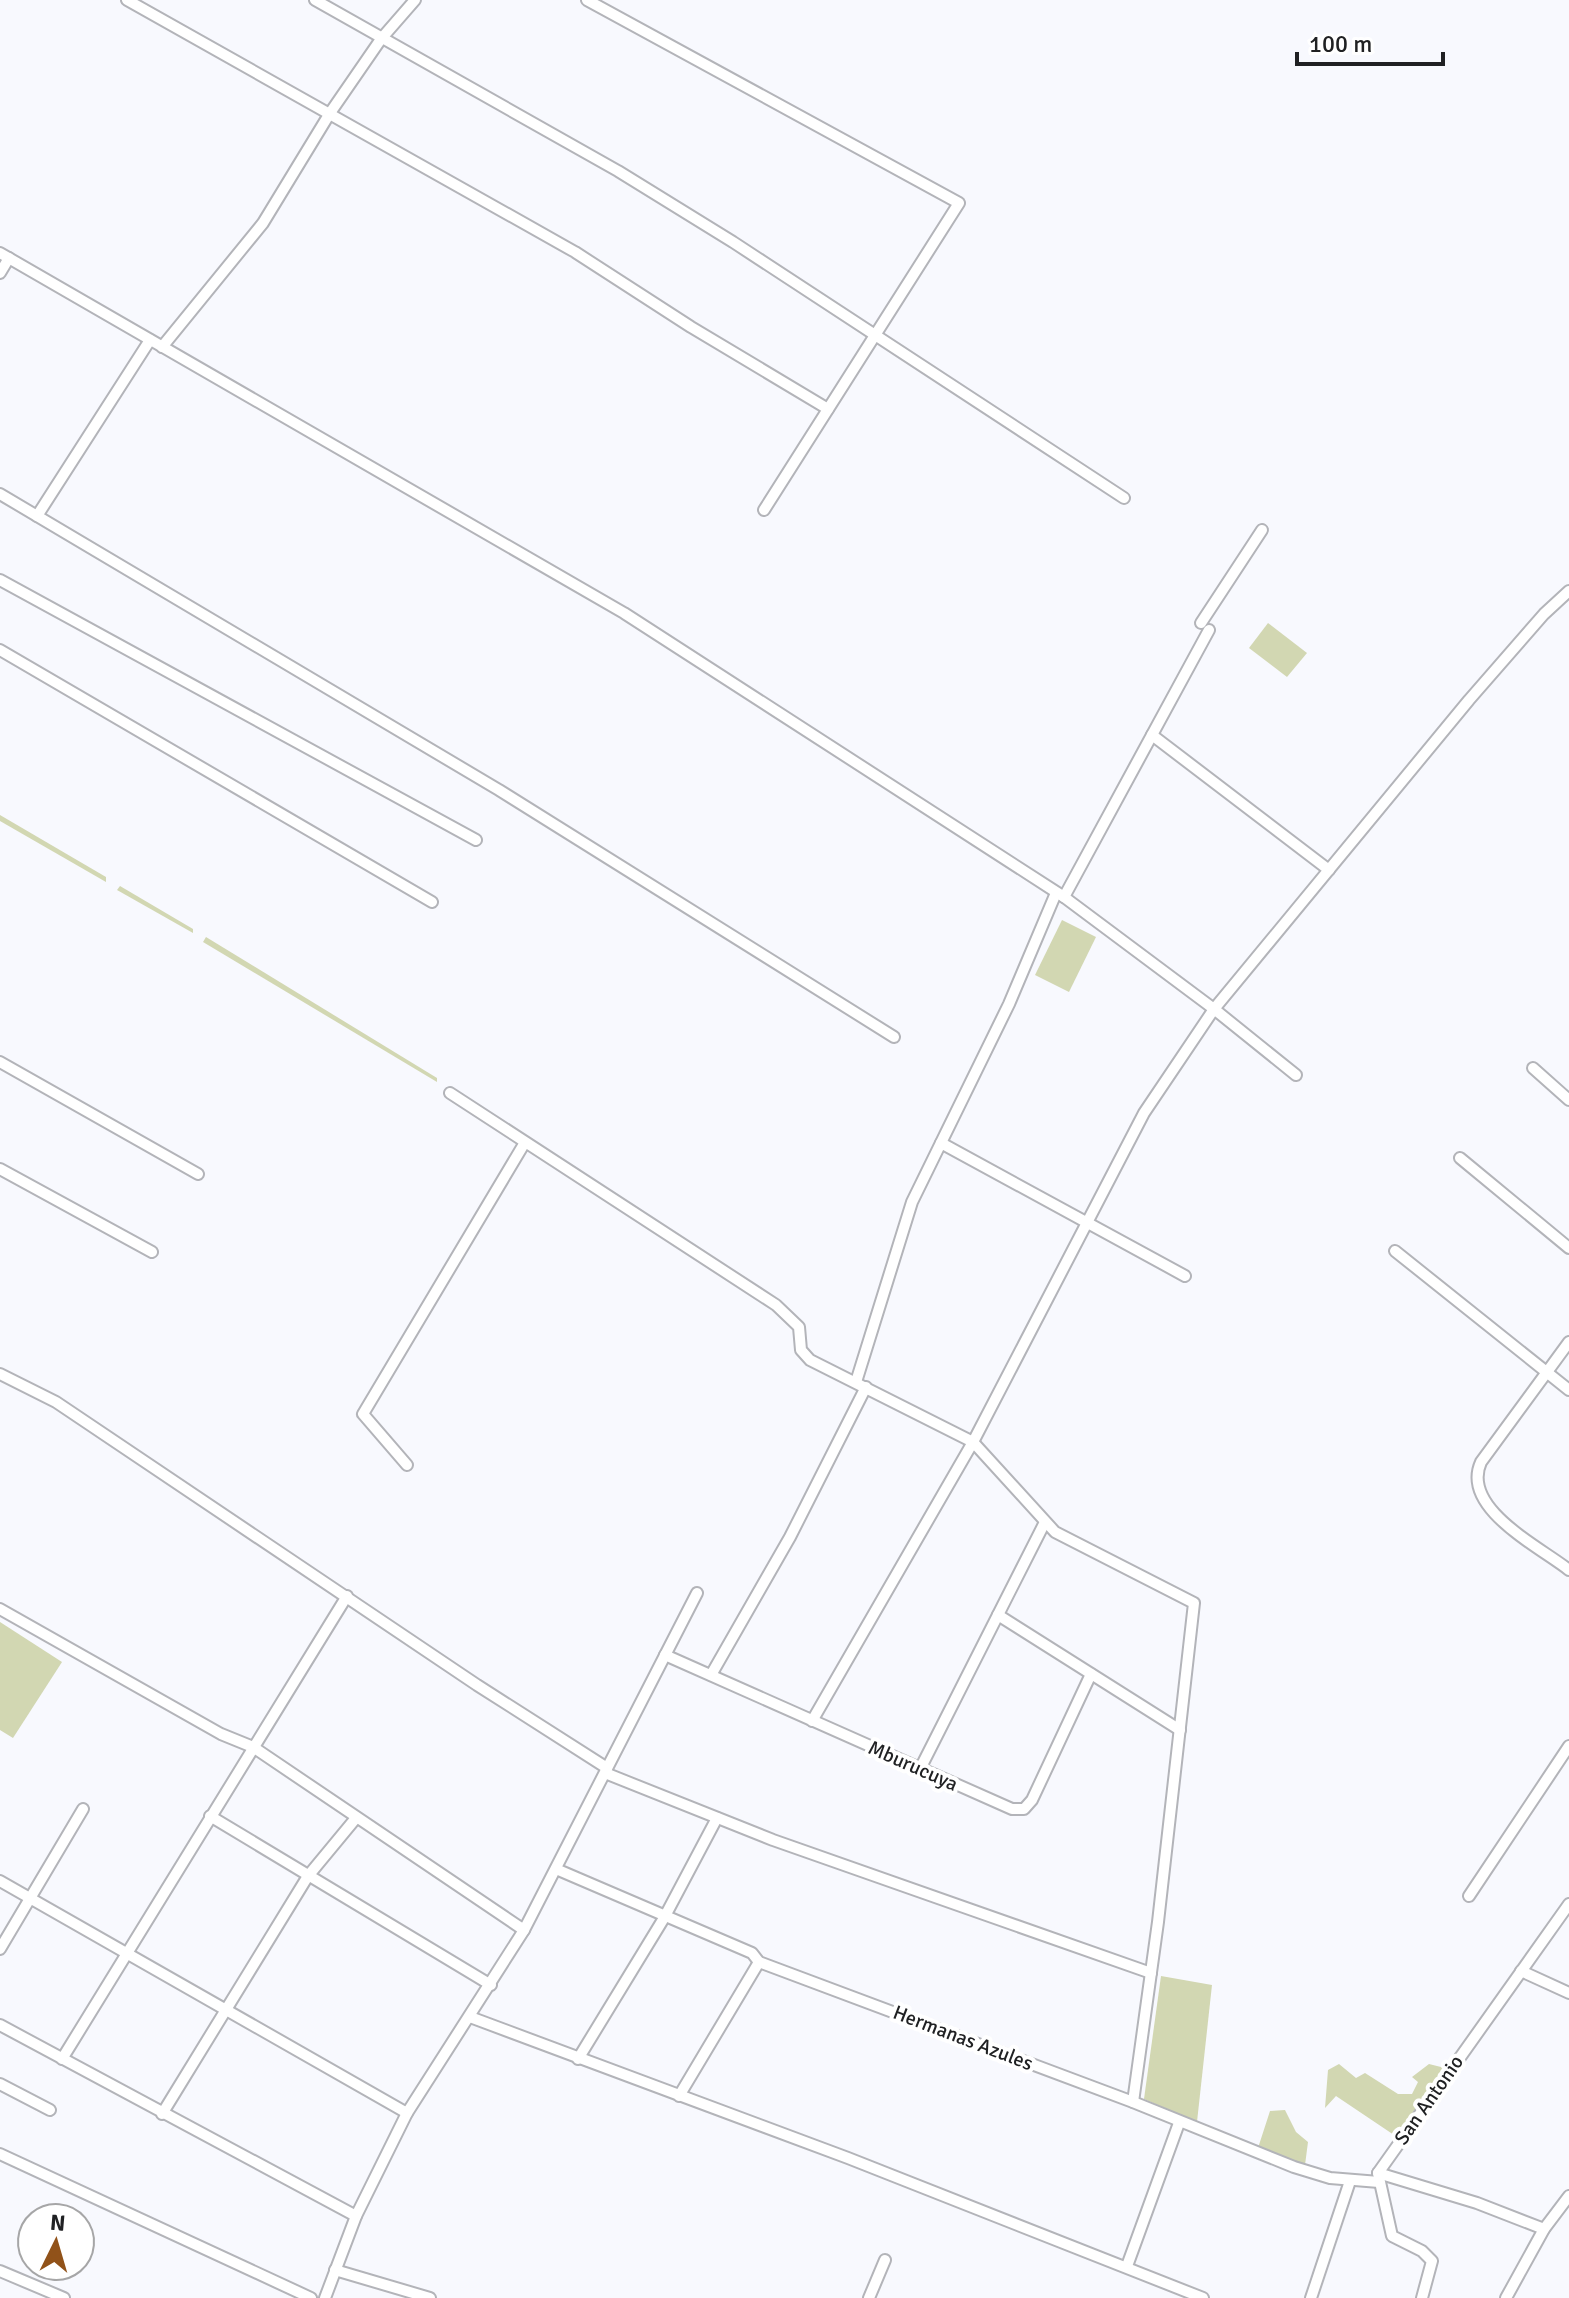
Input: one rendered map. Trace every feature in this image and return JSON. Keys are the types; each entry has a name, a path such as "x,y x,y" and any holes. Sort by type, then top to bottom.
{"street":[{"path":"127,0 575,252 691,327 828,409"},
{"path":"315,0 618,171 1124,498"},
{"path":"162,347 263,223 330,113 381,39 415,0"},
{"path":"587,0 959,203 764,510"},
{"path":"0,273 4,256 570,580 1060,895 1214,1009 1296,1075"},
{"path":"37,516 150,340"},
{"path":"0,494 499,790 894,1037"},
{"path":"711,1675 790,1537 861,1385 912,1202 1060,895 1152,735 1205,627 1262,530"},
{"path":"0,580 476,840"},
{"path":"812,1721 973,1442 1144,1113 1214,1009 1497,668 1544,614 1569,591"},
{"path":"0,650 432,902"},
{"path":"1152,735 1329,870"},
{"path":"0,1062 198,1174"},
{"path":"1533,1068 1569,1100"},
{"path":"450,1093 524,1144 776,1305 799,1327 801,1350 810,1360 973,1442 1044,1524 1194,1603 1133,2102"},
{"path":"941,1143 1185,1276"},
{"path":"407,1465 363,1414 524,1144"},
{"path":"1460,1158 1569,1248"},
{"path":"0,1169 152,1252"},
{"path":"1395,1251 1569,1390"},
{"path":"1569,1342 1481,1462 1478,1474 1495,1516 1569,1570"},
{"path":"0,1374 56,1402 606,1770 717,1818 1151,1973"},
{"path":"920,1769 1044,1524"},
{"path":"325,2298 356,2216 407,2113 524,1930 697,1593"},
{"path":"62,2059 347,1596"},
{"path":"0,1609 221,1734 253,1747 524,1930"},
{"path":"998,1615 1180,1730"},
{"name":"Mburucuya","path":"665,1655 1004,1807 1024,1809 1032,1800 1091,1674"},
{"path":"1469,1896 1569,1746"},
{"path":"0,1949 83,1809"},
{"path":"210,1816 491,1985"},
{"path":"162,2114 308,1876 356,1818"},
{"path":"578,2059 664,1918 717,1818"},
{"name":"Hermanas Azules","path":"556,1869 664,1918 752,1953 759,1962 1133,2102 1294,2167 1350,2181 1378,2177 1477,2203 1544,2229"},
{"path":"0,1881 407,2113"},
{"name":"San Antonio","path":"1378,2177 1569,1904"},
{"path":"679,2096 759,1962"},
{"path":"1521,1971 1569,1993"},
{"path":"470,2017 1127,2266 1203,2298"},
{"path":"0,2025 356,2216"},
{"path":"0,2084 50,2110"},
{"path":"1127,2266 1179,2123"},
{"path":"0,2154 311,2298"},
{"path":"1378,2177 1392,2236 1422,2251 1432,2261 1422,2298"},
{"path":"1311,2298 1350,2181"},
{"path":"1506,2298 1544,2229 1569,2196"},
{"path":"869,2298 885,2260"},
{"path":"335,2270 430,2298"},
{"path":"0,2271 38,2293 64,2298"}],"green space":[{"path":"1268,623 1307,653 1287,677 1249,648"},
{"path":"0,815 106,877 106,882 0,821"},
{"path":"120,886 193,929 193,933 117,890"},
{"path":"1062,920 1096,937 1069,992 1035,975"},
{"path":"206,937 437,1078 437,1082 203,942"},
{"path":"0,1622 62,1662 13,1738 0,1730"},
{"path":"1161,1976 1212,1985 1197,2122 1144,2099"},
{"path":"1339,2064 1356,2078 1365,2073 1398,2094 1412,2094 1418,2082 1412,2077 1429,2064 1441,2067 1449,2064 1397,2137 1336,2096 1325,2108 1328,2070"},
{"path":"1285,2110 1296,2132 1308,2142 1305,2165 1258,2148 1270,2111"}]}
